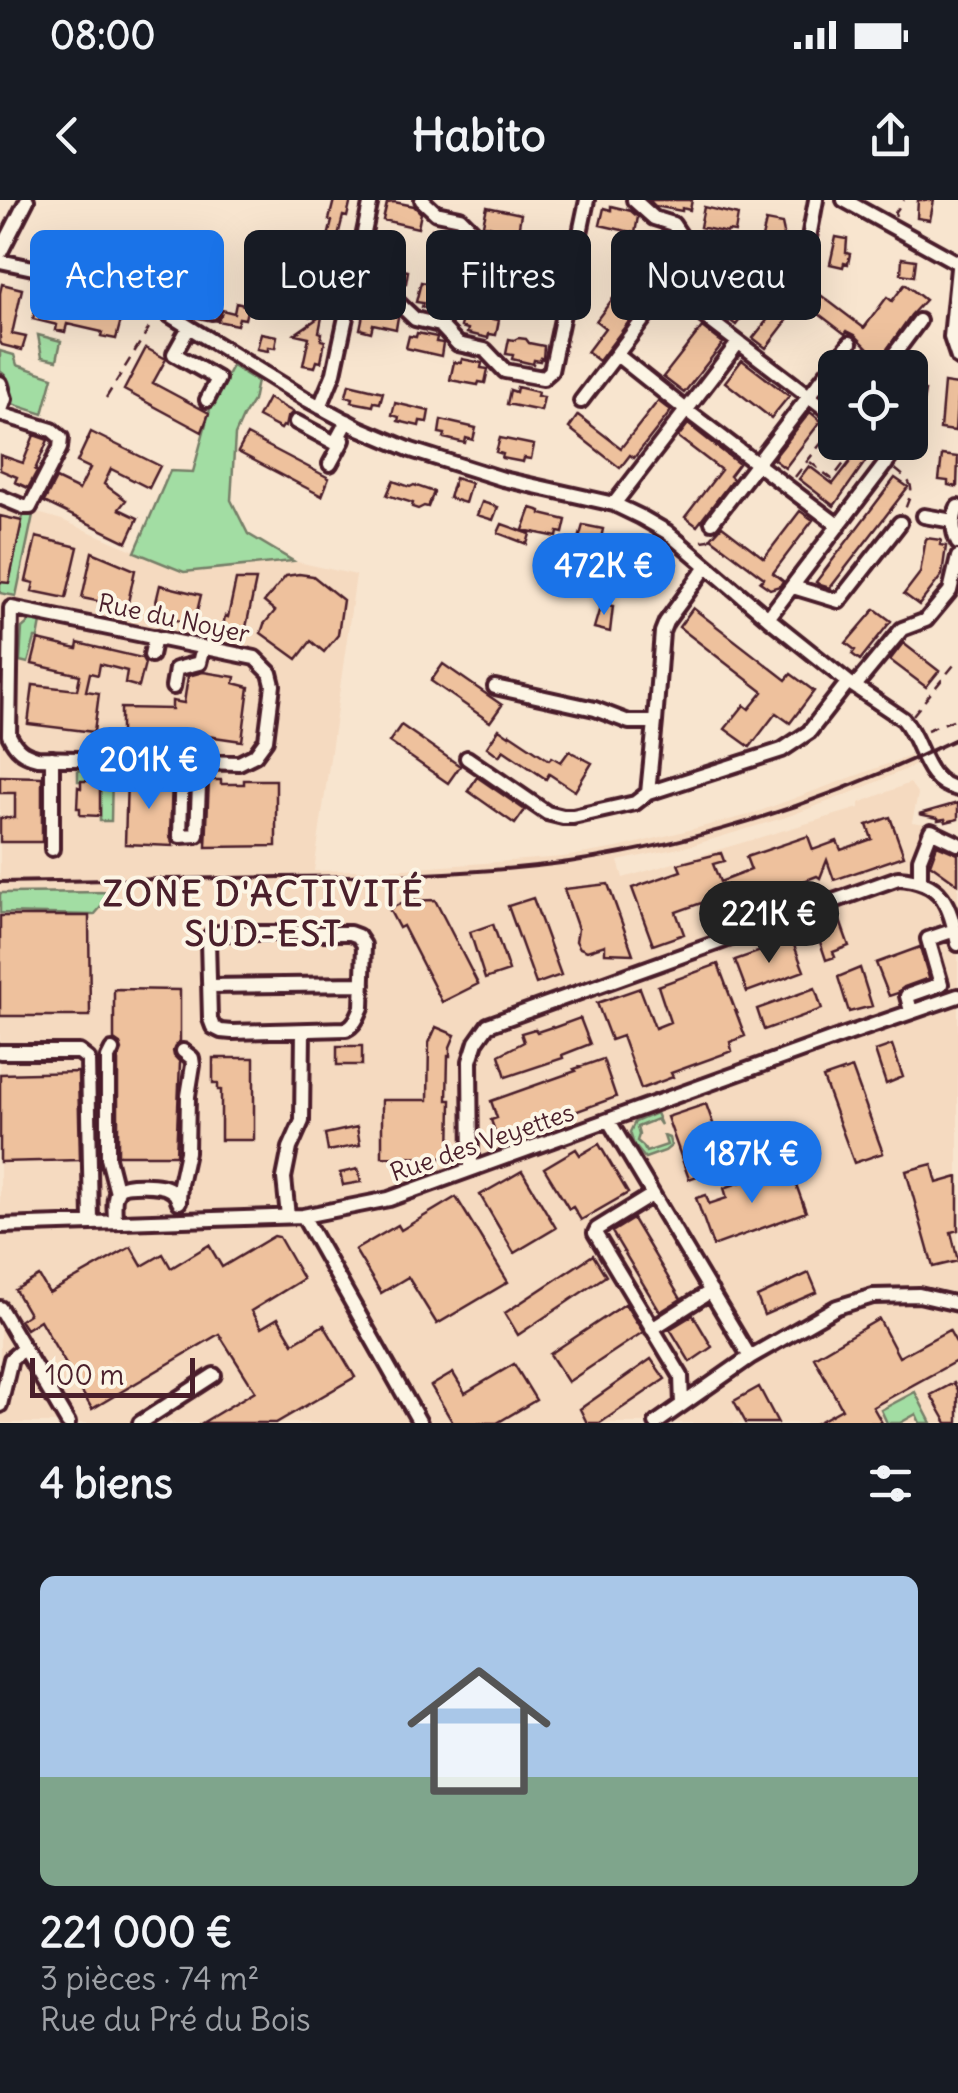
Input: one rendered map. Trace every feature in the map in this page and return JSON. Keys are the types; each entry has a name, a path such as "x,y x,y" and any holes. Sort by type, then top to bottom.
{"street":[{"path":"0,252 27,200"},
{"path":"365,230 371,200"},
{"path":"422,200 436,213 460,218 472,230"},
{"path":"581,230 587,200"},
{"path":"634,200 654,218 673,224 677,230"},
{"path":"810,230 816,200"},
{"path":"844,200 900,231 958,273 951,338 958,358"},
{"path":"0,262 30,268"},
{"path":"406,311 415,319 440,325 458,344 485,350 504,371 544,378 552,371 562,320"},
{"path":"174,320 320,407 385,440 503,480 614,504 654,524 851,684 903,720 934,776 943,785 958,789"},
{"path":"320,407 334,374 345,320"},
{"path":"581,402 643,320"},
{"path":"708,320 818,402"},
{"path":"897,350 918,321"},
{"path":"188,329 174,354 218,378 206,400"},
{"path":"614,504 738,343"},
{"path":"712,522 850,343"},
{"path":"617,355 840,526"},
{"path":"0,383 5,399 0,413 52,430 61,438 60,448 30,507 0,497"},
{"path":"296,422 335,443 349,422"},
{"path":"330,464 349,422"},
{"path":"768,618 888,460"},
{"path":"924,516 956,514 954,534 958,543"},
{"path":"793,586 838,602 900,523"},
{"path":"468,758 547,813 573,817 635,803 648,793 782,750 809,732 902,628 926,620 950,591 958,556"},
{"path":"648,793 662,632 706,566"},
{"name":"Rue du Noyer","path":"6,606 155,637 255,658 270,673 273,685 266,740 255,755 239,763 52,758 26,755 5,742 6,606"},
{"path":"152,655 155,637"},
{"path":"173,687 176,669 199,662 203,647"},
{"path":"495,686 595,709 629,722 655,722"},
{"path":"52,758 52,848"},
{"path":"182,761 180,836 198,835 200,761"},
{"path":"920,882 920,859 930,831 958,844"},
{"path":"471,1169 470,1061 476,1042 488,1025 898,878 920,882 942,895 956,937 928,939 941,984 907,996 911,1011"},
{"path":"218,933 350,933 364,945 362,984 362,1007 351,1026 303,1031 221,1031 213,1027 210,1019 208,940 218,933"},
{"path":"209,986 362,984"},
{"name":"Rue des Veyettes","path":"2,1230 91,1221 295,1216 389,1199 958,996"},
{"path":"303,1031 302,1121 289,1151 284,1186 295,1216 420,1423"},
{"path":"112,1050 108,1058 108,1158 117,1193 115,1221"},
{"path":"180,1219 193,1066 192,1058 184,1051"},
{"path":"0,1052 78,1052 88,1059 91,1221"},
{"path":"609,1121 750,1357"},
{"path":"117,1193 126,1186 159,1185 170,1189 179,1201"},
{"path":"652,1196 594,1233 681,1376 682,1405"},
{"path":"652,1328 711,1292"},
{"path":"656,1423 750,1357 837,1307 873,1296 919,1295 958,1304"},
{"path":"0,1308 68,1423"},
{"path":"0,1405 11,1358 24,1348"},
{"path":"140,1423 214,1375"}],"path":[{"path":"900,231 895,213 904,200"},
{"path":"106,398 148,320"},
{"path":"788,486 818,448"},
{"path":"808,461 832,479 846,460"},
{"path":"886,463 912,486 900,523"},
{"path":"915,713 958,660"},
{"path":"914,736 958,718"}],"shaded area":[{"path":"0,502 62,520 184,572 293,561 356,575 314,871 404,869 563,857 617,848 749,815 912,755 916,765 783,818 693,845 618,861 623,878 859,808 859,803 910,783 918,794 912,822 958,836 958,1423 0,1423"}],"green space":[{"path":"38,335 61,341 57,360 42,357"},
{"path":"0,351 14,355 17,365 53,377 43,414 9,403 10,386 0,371"},
{"path":"232,366 257,381 253,401 235,435 231,500 248,534 293,561 184,572 135,552 170,471 193,472 211,405"},
{"path":"24,511 33,515 16,596 0,593 0,582 9,583"},
{"path":"30,621 41,622 28,663 20,661 22,628"},
{"path":"78,770 112,771 111,821 100,821 100,782 78,781"},
{"path":"114,892 94,915 0,913 0,893"},
{"path":"656,1113 661,1125 657,1119 637,1127 637,1141 646,1152 667,1145 664,1136 671,1146 645,1158 634,1145 630,1132 635,1122"},
{"path":"915,1392 931,1423 920,1423 916,1414 900,1423 887,1423 881,1410"}],"building":[{"path":"334,200 351,200 340,230 330,230"},
{"path":"649,200 692,200 690,210 682,211 655,206"},
{"path":"918,200 934,200 930,220 917,218"},
{"path":"387,203 414,206 421,213 418,228 383,220"},
{"path":"611,206 631,211 638,217 636,230 600,225 604,208 611,210"},
{"path":"487,207 521,214 518,230 483,224"},
{"path":"704,207 738,215 735,230 700,227"},
{"path":"766,221 782,224 783,230 764,230"},
{"path":"836,237 847,239 846,253 850,254 843,267 830,264"},
{"path":"902,258 916,260 914,276 901,274"},
{"path":"421,282 426,283 426,308 416,302"},
{"path":"2,284 22,289 12,334 26,337 22,350 0,342"},
{"path":"905,284 925,300 887,350 866,350 855,335 847,331 845,334 821,316 821,295 864,328 887,297 892,301"},
{"path":"611,301 611,320 630,320 599,361 587,352 605,328 596,321"},
{"path":"236,303 244,305 244,319 239,318 237,325 217,321 224,320 224,310 234,313"},
{"path":"37,320 121,320 116,339 67,324 65,332 56,330 57,325"},
{"path":"321,320 319,332 325,341 321,362 317,361 315,367 303,365 309,337 295,334"},
{"path":"362,320 398,320 396,329 373,324 371,332 360,329"},
{"path":"463,320 499,320 496,335 489,334 488,338 467,333 468,329 461,327"},
{"path":"767,320 787,320 766,348 753,338"},
{"path":"702,327 723,343 684,393 663,377"},
{"path":"261,333 277,336 275,348 257,349"},
{"path":"417,333 437,337 436,342 443,343 441,356 406,348 409,336 416,337"},
{"path":"509,339 544,346 543,359 534,360 533,364 506,354"},
{"path":"146,348 166,359 153,383 209,413 202,432 124,390"},
{"path":"462,359 482,363 481,368 488,369 485,383 450,380 454,362 461,363"},
{"path":"742,360 789,396 771,418 725,382"},
{"path":"944,383 958,385 955,431 940,429"},
{"path":"349,384 383,392 380,403 374,402 373,406 352,402 353,398 346,396"},
{"path":"517,387 544,397 541,411 507,404 510,390 516,392"},
{"path":"268,398 293,412 281,429 258,417"},
{"path":"658,401 671,411 634,458 630,455 620,468 569,428 578,415 621,448"},
{"path":"395,403 429,411 427,422 420,421 419,426 398,421 399,417 392,415"},
{"path":"810,412 818,419 818,425 785,468 773,459"},
{"path":"441,420 476,428 473,440 466,438 465,443 444,438 445,434 439,433"},
{"path":"688,424 739,464 730,476 733,479 697,526 685,517 721,470 678,437"},
{"path":"91,432 160,466 149,488 111,469 104,484 126,500 119,509 138,518 127,542 44,502 56,479 79,490 90,468 77,462"},
{"path":"34,435 48,440 28,488 15,482 17,477 0,470 0,455 23,463"},
{"path":"247,435 329,478 322,496 238,452"},
{"path":"500,438 534,445 531,459 524,458 523,462 502,458 503,454 496,452"},
{"path":"942,455 958,457 957,487 939,480"},
{"path":"851,460 865,462 834,506 799,479 809,466 833,484"},
{"path":"455,478 471,483 465,503 449,498"},
{"path":"895,478 908,487 830,588 820,585 816,582"},
{"path":"393,481 434,492 428,507 418,509 412,507 413,503 387,495"},
{"path":"482,502 498,507 493,520 477,515"},
{"path":"531,508 566,520 563,533 558,532 557,537 523,530"},
{"path":"800,511 813,520 773,573 783,581 780,586 770,589 760,582 764,578 711,538 722,526 764,558"},
{"path":"0,516 22,521 9,583 0,582"},
{"path":"502,524 530,534 527,544 498,533"},
{"path":"583,525 603,529 600,543 579,539"},
{"path":"36,537 78,547 66,598 32,591 34,583 26,581"},
{"path":"926,538 941,540 940,545 946,546 942,575 919,605 904,594 920,573"},
{"path":"92,552 135,570 127,607 82,598"},
{"path":"646,553 664,557 660,572 643,568"},
{"path":"286,576 313,576 343,600 338,635 324,652 311,641 297,659 261,633 275,611 264,602"},
{"path":"236,580 256,580 244,637 222,632"},
{"path":"160,585 201,595 194,624 153,615"},
{"path":"601,604 613,606 610,632 594,628"},
{"path":"693,608 786,680 791,674 814,691 790,723 776,713 750,747 725,729 744,705 749,709 763,692 679,627"},
{"path":"875,609 891,621 860,660 846,643"},
{"path":"38,640 77,649 78,643 142,658 145,663 139,687 125,683 127,671 100,664 98,675 90,673 86,691 99,693 94,732 28,724 33,685 77,690 80,675 32,664"},
{"path":"903,643 939,671 926,687 890,660"},
{"path":"443,664 502,705 490,722 431,681"},
{"path":"203,672 235,677 234,683 249,687 242,741 207,736 207,744 121,742 121,708 172,709 172,701 184,703 188,676"},
{"path":"401,725 460,766 448,783 389,742"},
{"path":"499,729 549,760 552,757 561,762 569,751 592,763 575,791 549,774 546,779 503,750 499,756 487,747"},
{"path":"0,776 42,777 42,842 0,842 0,818 15,818 15,793 0,793"},
{"path":"477,777 525,810 515,824 468,791"},
{"path":"127,778 172,779 173,846 125,844"},
{"path":"209,780 244,784 244,780 276,780 276,846 206,847"},
{"path":"81,781 100,781 100,816 80,815 77,808"},
{"path":"958,803 958,819 946,822 919,814"},
{"path":"890,817 904,856 834,880 827,860 820,878 799,883 801,888 709,925 701,903 676,912 684,934 653,945 632,888 681,871 678,864 721,853 724,861 713,864 720,882 751,870 746,857 808,836 813,850 837,841 841,850 872,839 867,825"},
{"path":"937,845 958,854 958,884 930,864"},
{"path":"608,884 633,954 605,953 605,945 587,951 576,941 578,929 564,889"},
{"path":"533,898 561,975 536,984 508,906"},
{"path":"435,900 478,984 442,1002 403,926 399,928 389,909 406,901"},
{"path":"0,916 89,916 90,1016 0,1016"},
{"path":"839,918 849,946 833,952 835,957 826,960 815,927"},
{"path":"493,924 509,971 485,979 470,932"},
{"path":"792,940 804,971 747,992 735,960"},
{"path":"920,947 929,978 889,996 876,963"},
{"path":"718,964 745,1036 730,1042 732,1051 671,1073 673,1077 641,1089 622,1036 611,1040 597,1003 640,988 655,1028 670,1022 658,986"},
{"path":"860,968 872,1006 849,1012 838,977"},
{"path":"815,988 822,1009 764,1030 757,1009"},
{"path":"114,989 180,990 180,1041 173,1051 180,1062 176,1155 118,1155 118,1060 122,1050 114,1040"},
{"path":"580,1018 590,1044 562,1055 563,1058 506,1077 499,1055 524,1042 521,1033 553,1028"},
{"path":"436,1027 455,1035 448,1056 450,1158 382,1157 382,1100 428,1100 429,1043"},
{"path":"892,1045 903,1077 886,1084 875,1051"},
{"path":"337,1046 362,1046 362,1065 337,1065"},
{"path":"213,1058 254,1058 254,1140 221,1140 221,1090 218,1083 213,1083"},
{"path":"603,1059 616,1097 498,1140 491,1120 497,1118 491,1101"},
{"path":"852,1068 883,1153 854,1163 823,1078"},
{"path":"78,1072 80,1160 0,1162 0,1074"},
{"path":"706,1104 728,1165 689,1179 667,1117"},
{"path":"357,1127 360,1145 328,1151 325,1134"},
{"path":"599,1144 628,1193 581,1220 573,1207 569,1209 544,1168 576,1149 580,1155"},
{"path":"932,1164 937,1183 958,1177 958,1230 951,1232 958,1261 933,1267 906,1171"},
{"path":"789,1165 806,1212 713,1246 696,1198 706,1195 709,1204 727,1198 724,1188"},
{"path":"358,1169 361,1182 343,1185 340,1173"},
{"path":"522,1171 556,1228 514,1253 480,1195"},
{"path":"456,1197 508,1282 437,1324 408,1277 381,1293 355,1250 398,1225 401,1230"},
{"path":"633,1219 681,1299 660,1312 612,1232"},
{"path":"274,1236 279,1237 303,1279 251,1311 261,1328 278,1318 293,1343 324,1325 355,1377 276,1423 202,1423 255,1391 219,1334 92,1409 40,1320 26,1329 20,1320 29,1314 15,1290 39,1276 49,1293 131,1247 142,1266 163,1254 171,1268 209,1245 222,1267"},
{"path":"593,1255 606,1276 518,1335 505,1313"},
{"path":"809,1273 817,1292 764,1315 757,1297"},
{"path":"625,1304 643,1332 568,1382 550,1354"},
{"path":"693,1315 712,1347 690,1362 670,1329"},
{"path":"879,1319 899,1357 949,1330 958,1346 958,1360 873,1407 882,1423 817,1423 842,1409 814,1357"},
{"path":"651,1359 665,1379 600,1423 587,1423 580,1409"},
{"path":"514,1364 536,1400 497,1423 453,1423 431,1386 453,1373 465,1393"},
{"path":"954,1383 958,1390 958,1423 947,1423 931,1395"},
{"path":"759,1387 778,1423 746,1423 734,1401"}],"railway":[{"path":"0,882 425,874 569,862 670,843 768,815 865,780 958,738"}],"district":[{"name":"ZONE D'ACTIVITÉ SUD-EST","path":"264,913"}]}
